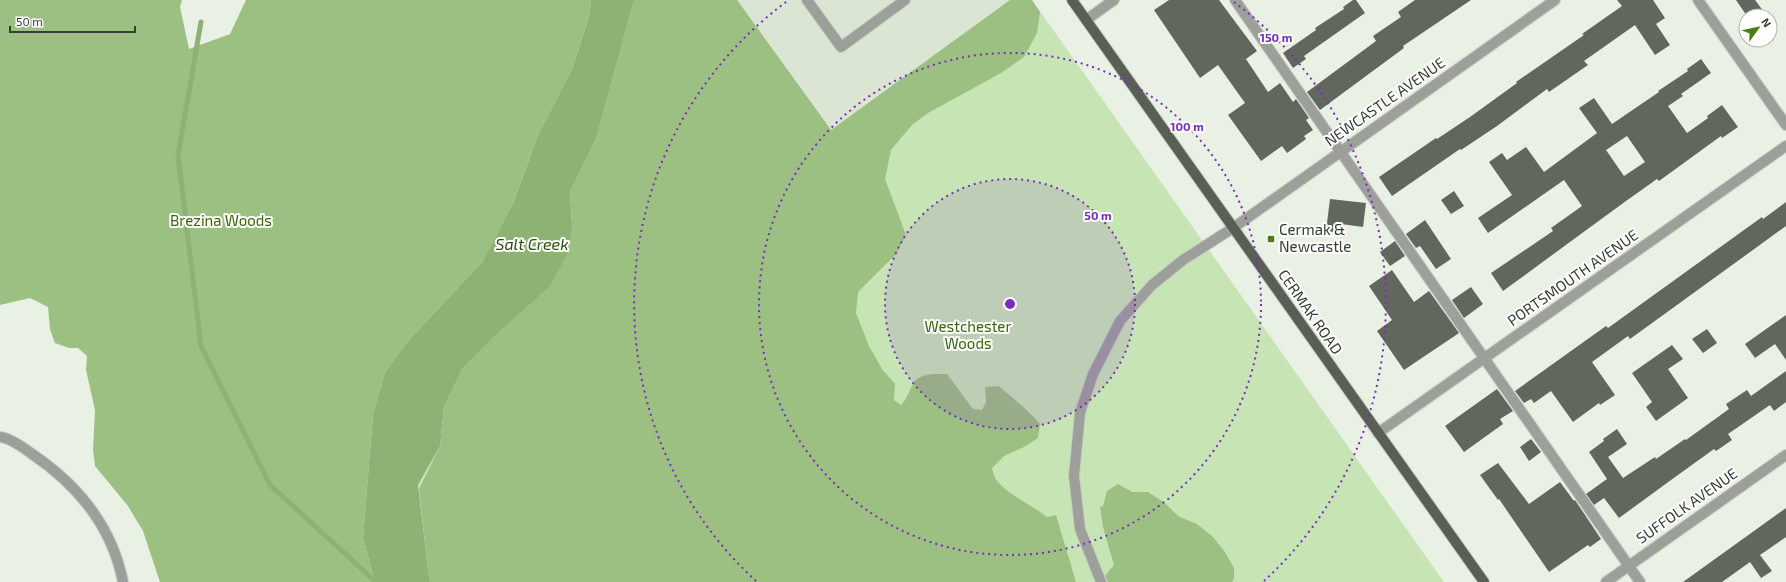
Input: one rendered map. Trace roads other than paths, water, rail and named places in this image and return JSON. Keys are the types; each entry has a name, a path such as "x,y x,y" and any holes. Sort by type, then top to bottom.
{"main road":[{"name":"CERMAK ROAD","path":"1072,0 1484,582"}],"street":[{"path":"807,0 841,47 905,0"},
{"path":"1086,20 1114,0"},
{"path":"1235,0 1640,582"},
{"name":"NEWCASTLE AVENUE","path":"1101,582 1080,529 1074,476 1080,413 1093,374 1120,321 1152,285 1183,260 1233,228 1555,0"},
{"path":"1698,0 1786,125"},
{"name":"PORTSMOUTH AVENUE","path":"1378,433 1786,146"},
{"path":"0,437 28,451 56,470 78,491 98,519 111,543 123,582"},
{"name":"SUFFOLK AVENUE","path":"1606,582 1786,455"}],"water":[{"name":"Salt Creek","path":"591,0 634,0 596,139 570,192 572,224 568,253 549,287 493,337 463,368 444,407 440,446 418,485 429,577 431,582 375,582 363,538 373,414 385,372 407,342 482,262 514,201 538,135 572,69 589,17"}],"waterway":[{"path":"201,22 178,155 201,346 270,485 376,582"}],"place":[{"name":"Cermak & Newcastle","path":"1271,239"}],"park label":[{"name":"Brezina Woods","path":"221,221"},
{"name":"Westchester Woods","path":"968,336"}]}
